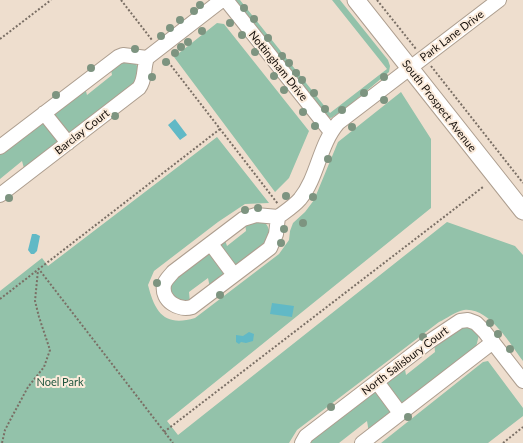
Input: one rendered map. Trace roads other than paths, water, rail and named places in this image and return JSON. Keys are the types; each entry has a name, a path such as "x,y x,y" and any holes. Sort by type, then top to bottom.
{"main road":[{"name":"South Prospect Avenue","path":"356,0 523,211"}],"street":[{"path":"0,147 118,57 123,55 147,58 222,0"},
{"name":"Nottingham Drive","path":"226,0 331,132"},
{"name":"Park Lane Drive","path":"279,212 300,198 331,132 341,121 499,0"},
{"name":"Barclay Court","path":"0,195 138,88 144,77 144,65 147,58"},
{"path":"44,113 68,143"},
{"path":"279,212 273,244 190,308 177,307 169,301 164,292 166,280 174,272 249,216 279,212"},
{"path":"211,244 234,275"},
{"name":"North Salisbury Court","path":"302,443 306,436 430,341 460,321 468,320 476,323 493,342 523,381"},
{"path":"362,443 493,342"},
{"path":"377,382 400,413"}],"water":[{"path":"175,119 187,135 180,140 168,125"},
{"path":"32,234 40,236 37,251 34,254 31,254 28,250"},
{"path":"272,303 294,306 292,317 270,314"},
{"path":"249,332 254,334 253,341 246,343 241,342 239,344 236,342 236,335 243,336"}],"park label":[{"name":"Noel Park","path":"60,382"}]}
